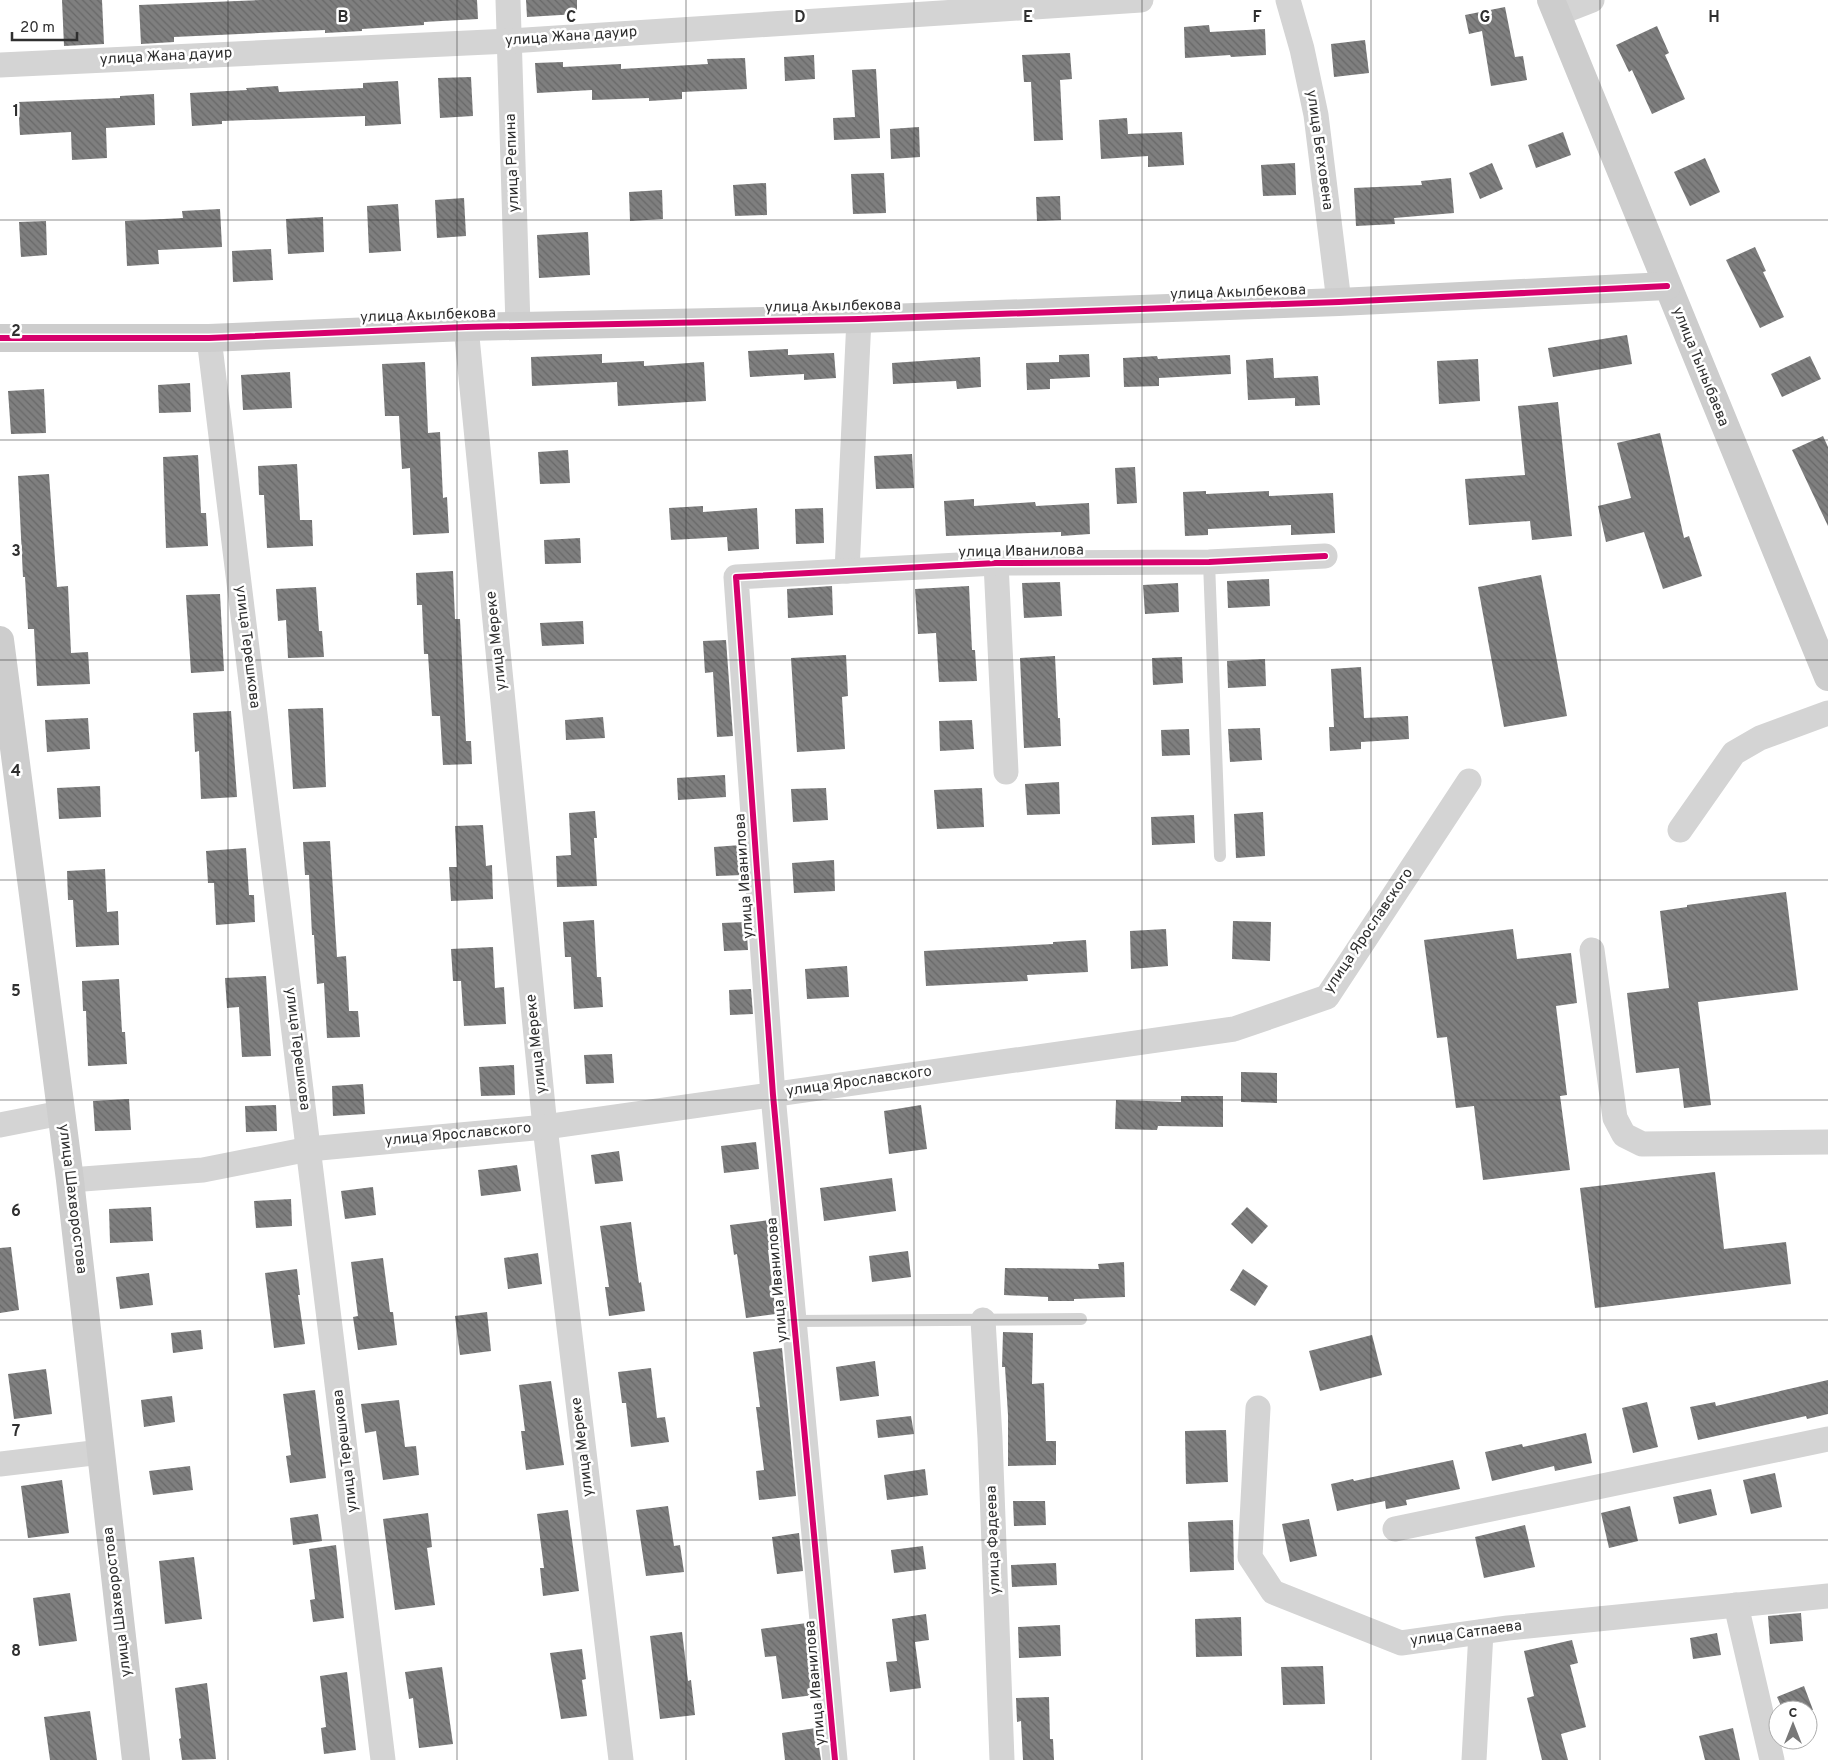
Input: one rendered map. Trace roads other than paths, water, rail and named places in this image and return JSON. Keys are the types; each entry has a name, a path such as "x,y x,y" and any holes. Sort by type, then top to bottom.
{"street":[{"name":"улица Репина","path":"508,0 518,326"},
{"name":"улица Жана дауир","path":"0,65 510,41 1141,0"},
{"name":"улица Бетховена","path":"1288,0 1302,49 1316,115 1339,302"},
{"path":"1554,7 1592,0"},
{"name":"улица Тыныбаева","path":"1554,7 1667,286 1826,666"},
{"name":"улица Акылбекова","path":"0,338 209,338 466,327 858,319 1339,302 1667,286"},
{"path":"847,571 858,319"},
{"name":"улица Мереке","path":"466,327 545,1127 621,1760"},
{"name":"улица Терешкова","path":"209,338 310,1149 383,1760"},
{"name":"улица Иванилова","path":"835,1760 773,1095 736,577 996,563 1209,562 1324,556"},
{"path":"996,563 1006,772"},
{"name":"улица Шахворостова","path":"0,640 70,1180 136,1760"},
{"path":"1680,830 1734,753 1760,738 1828,713"},
{"name":"улица Ярославского","path":"70,1180 203,1170 310,1149 545,1127 1234,1029 1327,997 1469,782"},
{"path":"1592,950 1615,1118 1624,1135 1642,1144 1828,1142"},
{"path":"0,1125 61,1113"},
{"name":"улица Фадеева","path":"983,1320 990,1438 1002,1760"},
{"name":"улица Сатпаева","path":"1258,1408 1250,1557 1273,1592 1401,1643 1481,1632 1828,1596"},
{"path":"1395,1529 1828,1439"},
{"path":"0,1464 101,1452"},
{"path":"1736,1605 1772,1760"},
{"path":"1474,1760 1481,1632"}],"lane":[{"path":"1209,562 1220,856"},
{"path":"794,1321 1081,1319"}]}
